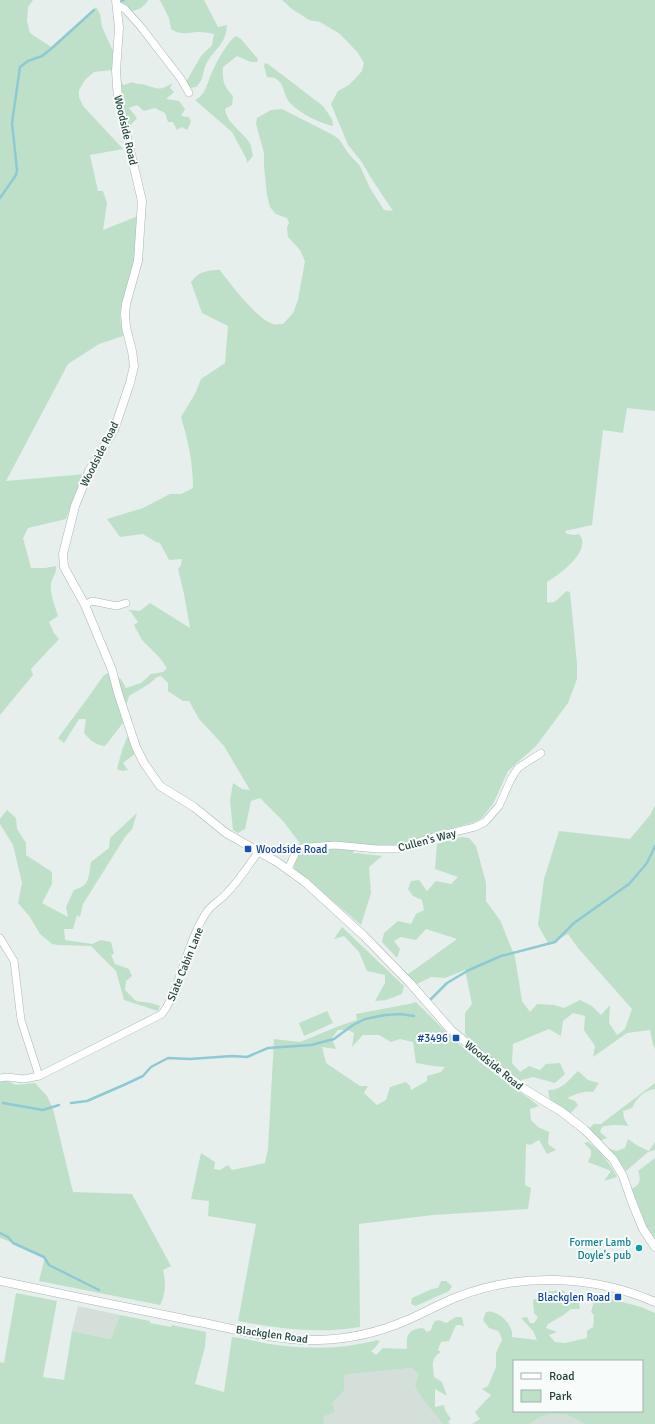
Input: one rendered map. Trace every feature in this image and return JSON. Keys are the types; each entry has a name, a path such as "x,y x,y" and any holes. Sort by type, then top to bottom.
{"street":[{"name":"Woodside Road","path":"116,3 119,28 116,71 118,99 142,201 137,267 126,304 125,314 126,327 134,366 130,383 114,430 89,471 74,506 63,549 64,567 85,605 112,670 136,747 147,768 160,786 201,812 226,833 288,869 305,882 364,936 410,983 451,1030 526,1090 562,1112 575,1122 612,1159 624,1178 643,1229 655,1247"},
{"path":"116,3 125,9 141,27 181,79 189,93"},
{"path":"85,605 92,601 117,606 126,603"},
{"name":"Cullen's Way","path":"288,869 296,852 301,848 335,845 377,849 398,849 430,838 475,827 485,822 499,806 511,779 518,768 541,753"},
{"name":"Slate Cabin Lane","path":"0,1078 7,1077 24,1079 39,1076 162,1014 168,1007 184,962 207,912 224,896 241,876 258,852"},
{"path":"0,938 14,961 21,1020 39,1076"},
{"name":"Blackglen Road","path":"0,1281 228,1328 284,1338 318,1340 351,1338 367,1334 405,1321 458,1297 492,1286 516,1282 554,1280 590,1283 620,1289 655,1302"}],"shaded area":[{"path":"78,1306 120,1315 112,1339 72,1331"},
{"path":"413,1368 419,1374 416,1385 444,1424 258,1424 337,1374"},
{"path":"553,1414 567,1415 585,1424 529,1424 540,1417"}],"green space":[{"path":"0,0 33,0 28,7 27,21 30,33 51,47 96,7 100,14 102,27 113,49 112,70 94,72 85,80 79,90 79,97 83,106 123,149 90,155 98,191 103,191 107,203 103,230 138,216 136,253 120,316 123,336 99,344 68,364 6,481 86,474 75,494 66,519 28,528 23,538 31,568 56,566 51,592 58,616 49,622 54,633 59,639 31,669 33,675 0,715"},
{"path":"120,0 148,0 145,5 136,10 130,11"},
{"path":"159,0 204,0 218,27 227,25 224,38 208,61 202,79 196,87 189,88 186,82 201,56 212,45 214,34 202,32 179,33 171,29 169,18"},
{"path":"282,0 655,0 655,411 627,408 623,433 603,430 592,525 565,531 567,534 579,534 582,540 582,547 567,568 547,582 547,602 550,603 556,601 567,591 570,592 577,664 577,679 568,703 536,746 508,771 493,804 481,819 400,845 382,848 302,846 283,821 260,798 251,801 245,829 238,833 233,830 230,800 233,783 242,789 250,790 224,746 199,719 189,701 183,701 168,691 168,683 161,676 157,677 149,684 129,696 127,703 123,699 118,678 121,679 126,688 141,683 151,674 163,672 167,668 159,657 142,640 134,625 138,622 128,610 140,611 150,603 190,628 178,569 181,565 182,559 169,560 160,543 143,534 120,537 107,519 143,508 170,494 181,494 193,488 190,452 181,417 196,392 201,379 225,363 228,326 202,313 191,282 201,273 212,270 220,270 252,309 267,321 274,324 283,324 293,313 298,300 305,261 300,250 288,237 287,228 289,223 287,218 276,214 270,207 267,195 264,153 256,124 257,118 271,110 282,109 339,139 348,153 360,166 370,188 384,210 393,211 361,161 348,145 331,104 338,91 349,85 362,71 364,63 358,53 340,34 320,22 309,20 292,9"},
{"path":"236,36 241,39 258,59 257,62 251,62 237,56 223,67 224,83 233,96 232,105 225,109 226,115 249,141 253,156 247,163 246,158 232,132 195,100 203,93 221,55 228,44"},
{"path":"265,63 323,106 332,119 333,125 332,126 311,118 292,105 286,97 281,83 278,80 267,77 264,66"},
{"path":"120,78 122,84 124,85 132,82 154,88 165,87 173,83 170,88 174,92 166,99 179,101 185,109 181,116 189,117 191,122 187,130 182,127 177,130 173,122 168,122 165,113 155,108 144,111 137,105 129,108 137,118 128,128 122,103"},
{"path":"109,673 123,723 105,746 93,742 88,738 84,733 86,719 79,719 64,743 58,738 104,675"},
{"path":"128,735 136,753 123,763 128,770 122,771 117,769"},
{"path":"655,805 655,1049 650,1030 627,1033 593,1057 595,1046 584,1030 585,1016 573,1013 563,1021 561,1036 549,1029 513,1044 512,1063 520,1072 529,1066 540,1070 546,1064 560,1063 565,1074 555,1083 533,1077 518,1081 502,1070 465,1034 465,1013 472,1004 465,970 445,978 431,977 415,985 407,975 457,939 426,929 416,940 401,937 394,941 400,949 397,958 382,942 384,933 398,921 411,924 416,914 424,910 422,900 413,896 408,889 411,881 419,880 427,891 436,881 451,884 458,877 435,869 437,844 461,837 469,838 476,846 486,883 486,901 500,920 515,957 522,1001 530,1012 537,1004 554,1005 564,1008 580,1000 592,1006 601,1015 610,1005 609,1023 617,1035 625,1029 632,1009 578,948 568,934 549,945 538,925 544,879 559,831 630,839 650,815"},
{"path":"7,810 16,818 17,829 26,843 26,855 52,872 52,884 42,903 68,917 66,907 74,890 83,886 88,880 91,862 109,848 110,838 137,813 132,829 125,837 83,904 80,917 77,915 73,929 64,929 65,940 92,944 101,940 111,942 114,954 111,955 115,964 129,969 132,976 126,981 125,990 136,1001 160,1006 158,1011 124,1000 116,971 91,946 52,944 40,934 30,917 18,903 22,883 13,845 0,824 0,819"},
{"path":"313,848 348,848 354,851 353,854 356,853 382,856 369,867 371,893 361,925 294,868 297,856 305,850"},
{"path":"342,927 404,986 402,994 386,1000 375,1001 385,983 385,975 367,971 359,952 344,936 334,939"},
{"path":"416,1002 452,1038 481,1063 539,1106 530,1109 531,1120 538,1127 549,1132 548,1144 556,1150 547,1154 539,1140 530,1145 526,1144 525,1185 531,1188 528,1209 433,1215 359,1224 360,1327 329,1330 299,1330 238,1321 256,1224 208,1216 209,1201 191,1199 201,1153 215,1162 214,1169 220,1170 228,1165 232,1170 265,1163 268,1149 274,1039 300,1042 357,1020 356,1014","holes":["338,1030 348,1030 354,1033 352,1047 363,1035 379,1035 391,1042 400,1039 413,1042 416,1063 445,1067 441,1072 427,1076 427,1081 411,1090 410,1086 406,1082 390,1087 386,1100 377,1105 364,1093 368,1086 360,1086 326,1063 322,1047 336,1049 332,1038"]},
{"path":"327,1011 333,1023 304,1036 299,1023"},
{"path":"578,1071 588,1080 599,1083 593,1092 580,1093 567,1098 575,1101 578,1105 570,1114 550,1102 548,1090 561,1087"},
{"path":"0,1081 7,1081 16,1085 35,1083 47,1096 53,1109 73,1192 132,1194 171,1266 163,1270 165,1288 160,1305 39,1281 45,1257 20,1245 0,1238"},
{"path":"655,1083 655,1089 644,1093 638,1098 632,1108 623,1111 624,1118 628,1126 612,1125 602,1127 600,1132 607,1138 599,1141 588,1129 594,1124 601,1124"},
{"path":"628,1139 649,1151 655,1142 655,1150 648,1152 626,1171 605,1147 616,1151 625,1148"},
{"path":"588,1142 597,1149 617,1177 604,1181 611,1171 588,1162 591,1155 591,1150 584,1143"},
{"path":"655,1158 655,1242 643,1224 644,1220 632,1189 640,1181 638,1171"},
{"path":"441,1281 446,1281 452,1286 449,1291 416,1306 411,1304 412,1298 432,1289 438,1288"},
{"path":"562,1290 579,1303 580,1309 571,1309 548,1324 546,1328 557,1332 549,1335 555,1342 565,1343 587,1338 587,1331 593,1327 594,1315 591,1312 596,1295 641,1307 655,1313 655,1424 585,1424 567,1415 553,1414 540,1417 529,1424 472,1424 480,1419 475,1412 491,1395 482,1389 488,1386 496,1367 496,1353 502,1340 498,1331 489,1328 483,1320 486,1312 496,1313 504,1318 511,1330 512,1337 537,1340 533,1331 521,1318 527,1317 530,1323 534,1323 538,1317 534,1313 533,1300 545,1296 543,1292"},
{"path":"16,1293 57,1301 43,1377 64,1380 72,1331 111,1339 120,1315 150,1321 150,1323 171,1327 172,1325 206,1332 205,1347 195,1384 224,1392 232,1337 269,1344 310,1348 350,1346 377,1340 380,1341 371,1351 376,1355 383,1348 407,1349 407,1337 414,1330 423,1328 427,1332 431,1330 434,1322 438,1320 446,1323 456,1317 462,1317 464,1327 461,1325 456,1325 449,1341 441,1342 438,1350 441,1352 435,1357 433,1363 434,1377 442,1382 447,1396 435,1389 435,1407 444,1405 445,1410 451,1419 448,1422 450,1424 443,1424 420,1395 415,1385 419,1374 412,1368 347,1374 344,1376 344,1390 332,1403 335,1412 324,1416 323,1424 0,1424 0,1362 4,1363"}],"waterway":[{"path":"120,2 124,0"},
{"path":"0,198 16,175 17,170 12,123 20,67 28,61 42,56 94,10"},
{"path":"429,1001 447,983 469,970 501,956 555,942 574,923 629,884 647,863 655,846"},
{"path":"71,1103 87,1101 126,1084 143,1076 151,1067 168,1058 190,1059 232,1056 247,1057 268,1048 311,1045 334,1039 353,1025 365,1019 400,1014 414,1016"},
{"path":"3,1103 43,1110 59,1105"},
{"path":"0,1233 8,1237 13,1243 44,1257 49,1265 99,1290"}],"place":[{"name":"Woodside Road","path":"248,849"},
{"name":"#3496","path":"456,1038"},
{"name":"Former Lamb Doyle's pub","path":"639,1248"},
{"name":"Blackglen Road","path":"618,1297"}]}
